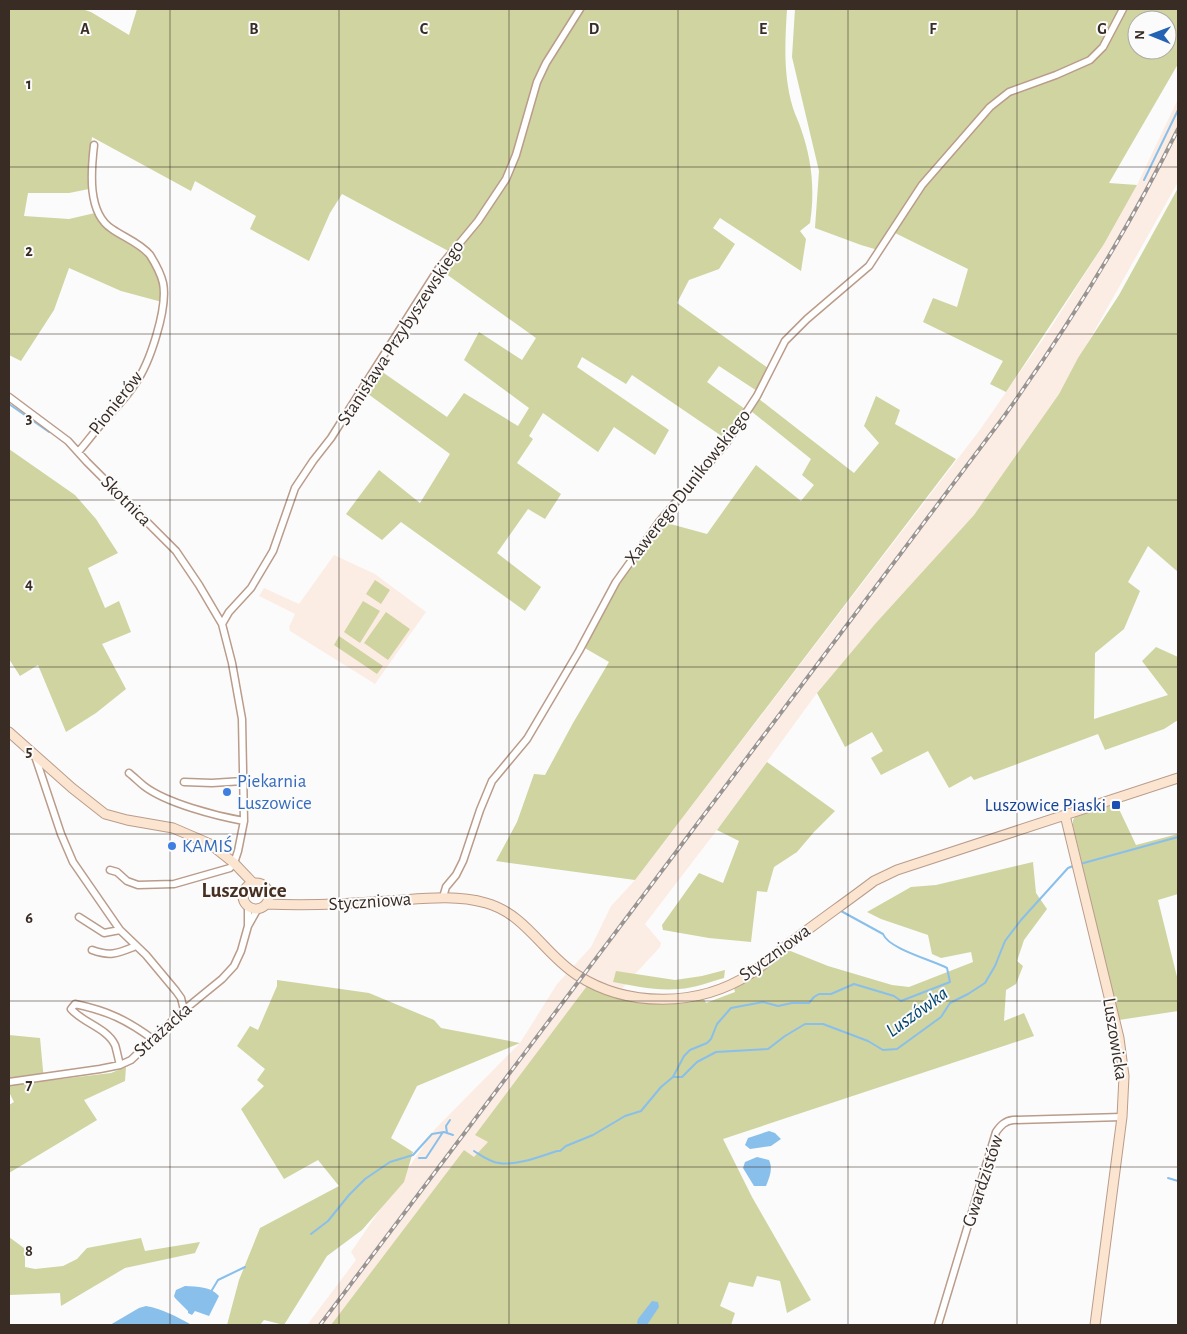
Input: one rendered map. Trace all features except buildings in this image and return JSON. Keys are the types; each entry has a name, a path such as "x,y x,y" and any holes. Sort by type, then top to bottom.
{"street":[{"name":"Stanisława Przybyszewskiego","path":"222,624 229,612 250,588 273,551 295,488 336,430 439,268 483,213 506,179 516,155 537,82 546,63 580,9"},
{"name":"Xawerego Dunikowskiego","path":"443,897 446,887 464,861 480,810 492,782 527,739 616,582 659,522 727,442 757,396 786,341 807,319 869,266 922,185 990,107 1009,92 1090,60 1103,47 1123,9"},
{"name":"Pionierów","path":"79,451 128,393 143,370 154,342 163,302 163,283 159,272 148,254 139,245 103,222 98,212 92,188 91,173 94,145"},
{"name":"Skotnica","path":"9,397 57,431 79,451 87,462 176,551 222,624 242,718 244,821 237,866"},
{"path":"9,732 72,788 105,814 126,820 173,828 210,844 237,866 254,884 264,886 268,900 261,909 253,908 244,902 245,889 237,866"},
{"path":"35,756 61,834 73,862 120,930 158,967 176,990 181,998 184,1010"},
{"path":"129,773 144,786 170,801 222,817 244,821"},
{"name":"Styczniowa","path":"268,900 286,904 321,906 443,897 478,901 506,911 526,927 549,952 572,972 615,993 658,1000 691,997 724,988 750,974 874,880 898,870 1178,778"},
{"path":"184,782 243,781"},
{"name":"Luszowicka","path":"1065,815 1119,1038 1124,1076 1122,1117 1095,1325"},
{"path":"110,870 117,872 127,882 174,884 237,866"},
{"path":"245,889 254,884"},
{"name":"Strażacka","path":"9,1082 100,1069 120,1065 131,1060 184,1010 222,979 234,966 253,908"},
{"path":"79,917 104,933 120,930"},
{"path":"92,950 102,954 116,954 136,946"},
{"path":"120,1065 115,1044 107,1034 86,1022 71,1009 75,1004 117,1016 154,1040"},
{"name":"Gwardzistów","path":"938,1325 999,1127 1007,1121 1013,1120 1122,1117"}],"shaded area":[{"path":"1178,99 1178,182 1059,394 974,515 875,624 817,693 717,830 645,924 661,943 660,947 604,1008 349,1325 307,1325 356,1260 351,1252 435,1129 520,1043 557,984 591,947 611,906 635,880 979,431 1048,332 1104,244 1137,185"},
{"path":"334,555 375,574 426,612 375,684 290,631 289,627 295,614 259,596 264,588 299,604"}],"green space":[{"path":"9,9 82,9 91,12 129,35 137,9 787,9 786,71 790,96 805,141 812,176 810,223 800,231 806,239 801,271 720,218 713,228 735,244 719,269 689,280 677,303 768,368 757,391 719,366 707,382 745,409 726,439 632,375 626,384 582,357 577,367 669,430 655,455 614,427 598,452 543,413 529,436 533,439 517,463 561,494 545,519 528,509 497,553 541,587 525,611 401,522 382,540 346,514 379,470 420,503 450,454 364,391 378,369 447,417 464,393 518,426 529,408 464,360 479,332 522,360 536,338 442,271 454,254 342,194 330,213 309,261 250,229 256,216 195,181 191,191 92,137 88,174 89,189 69,193 28,193 24,216 69,219 95,213 104,225 144,252 149,258 157,272 162,302 121,291 69,268 54,310 21,361 9,355"},
{"path":"795,9 1178,9 1178,64 1109,183 1137,185 1104,244 1006,392 990,384 1003,361 923,322 933,298 957,307 968,269 891,231 878,250 815,228 819,171 792,57"},
{"path":"1178,188 1178,572 1148,546 1128,582 1140,591 1124,629 1095,653 1094,719 1168,695 1142,661 1156,647 1178,657 1178,720 1164,729 1105,750 1098,734 974,780 971,776 949,788 928,751 881,775 871,758 883,751 872,732 845,747 817,693 875,624 974,515 1059,394 1078,358 1119,295"},
{"path":"876,396 900,410 895,424 956,459 635,880 496,861 517,822 534,774 545,775 609,662 583,647 617,586 663,522 707,534 756,465 801,501 814,485 802,475 811,459 751,411 759,399 854,473 879,443 864,426"},
{"path":"9,449 75,495 96,519 118,553 88,568 105,608 119,601 131,632 102,644 126,689 96,713 66,732 38,665 20,676 9,659"},
{"path":"375,580 390,590 381,604 366,594"},
{"path":"363,601 380,611 360,643 344,632"},
{"path":"386,612 410,629 388,660 364,643"},
{"path":"339,636 383,666 377,674 334,645"},
{"path":"767,762 835,811 797,852 774,867 767,892 757,891 751,942 709,938 663,930 662,925 699,873 723,883 739,841 717,830"},
{"path":"1109,806 1113,808 1118,807 1136,845 1178,834 1178,894 1158,900 1178,981 1178,1011 1119,1020 1073,826 1075,817"},
{"path":"1033,862 1036,893 1047,909 1024,940 1017,961 1023,966 1016,984 1006,990 1004,1021 1024,1013 1034,1036 723,1139 752,1197 811,1300 787,1313 780,1281 757,1276 753,1287 729,1282 720,1306 735,1313 731,1325 331,1325 464,1150 474,1157 488,1142 475,1135 587,986 615,996 644,1003 689,1003 704,999 706,1003 735,992 734,988 788,950 828,966 892,985 909,987 973,962 971,952 941,958 932,954 928,935 881,919 867,912 911,887 936,885"},
{"path":"725,970 724,978 685,988 654,989 613,982 616,971 675,980"},
{"path":"277,980 369,993 434,1020 441,1028 520,1043 417,1086 391,1138 413,1152 404,1182 362,1230 327,1256 284,1325 264,1320 260,1325 227,1325 239,1280 260,1228 339,1186 318,1160 284,1179 241,1109 264,1086 257,1080 265,1069 237,1046 250,1026 258,1030 277,986"},
{"path":"9,1035 40,1038 44,1081 111,1073 126,1067 125,1081 84,1100 97,1120 9,1173 9,1105 14,1102 9,1092"},
{"path":"9,1237 28,1251 25,1257 25,1267 35,1269 63,1266 77,1259 87,1248 141,1238 145,1251 200,1242 195,1253 125,1268 61,1306 60,1293 9,1295"}],"water":[{"path":"769,1131 775,1133 781,1139 771,1146 750,1149 745,1145 748,1138"},
{"path":"757,1157 769,1160 771,1166 766,1186 754,1186 743,1168 745,1162"},
{"path":"185,1286 212,1290 219,1296 209,1316 195,1311 192,1315 188,1313 175,1298 176,1290"},
{"path":"652,1301 658,1302 659,1307 647,1325 639,1325 637,1323 638,1319"},
{"path":"146,1306 163,1311 190,1324 110,1325"}],"waterway":[{"path":"1144,180 1178,110"},
{"path":"9,404 49,432"},
{"name":"Luszówka","path":"1080,864 1178,837"},
{"name":"Luszówka","path":"474,1151 492,1161 506,1164 521,1162 560,1151 566,1146 593,1135 625,1116 641,1111 661,1087 673,1077 682,1077 697,1062 716,1052 768,1049 805,1024 823,1024 868,1041 883,1050 897,1049 941,1017 950,1003 985,983 995,966 1005,941 1021,920 1068,868 1073,866"},
{"path":"673,1077 684,1056 690,1050 707,1043 711,1039 717,1024 731,1008 763,1002 778,1006 792,1003 809,1003 819,994 831,994 854,984 894,996 901,1001 950,982 947,968 893,945 883,934 841,911"},
{"path":"447,1133 446,1126 450,1120"},
{"path":"419,1158 426,1158 443,1132"},
{"path":"311,1234 328,1221 365,1179 390,1162 413,1155 432,1134 444,1132 453,1135"},
{"path":"1168,1178 1178,1181"},
{"path":"212,1290 218,1280 245,1267"}],"railway":[{"path":"320,1325 1005,415 1097,276 1159,167 1178,129"}],"place":[{"name":"Piekarnia Luszowice","path":"227,792"},
{"name":"Luszowice Piaski","path":"1116,805"},
{"name":"KAMIŚ","path":"172,846"}],"district":[{"name":"Luszowice","path":"244,890"}]}
